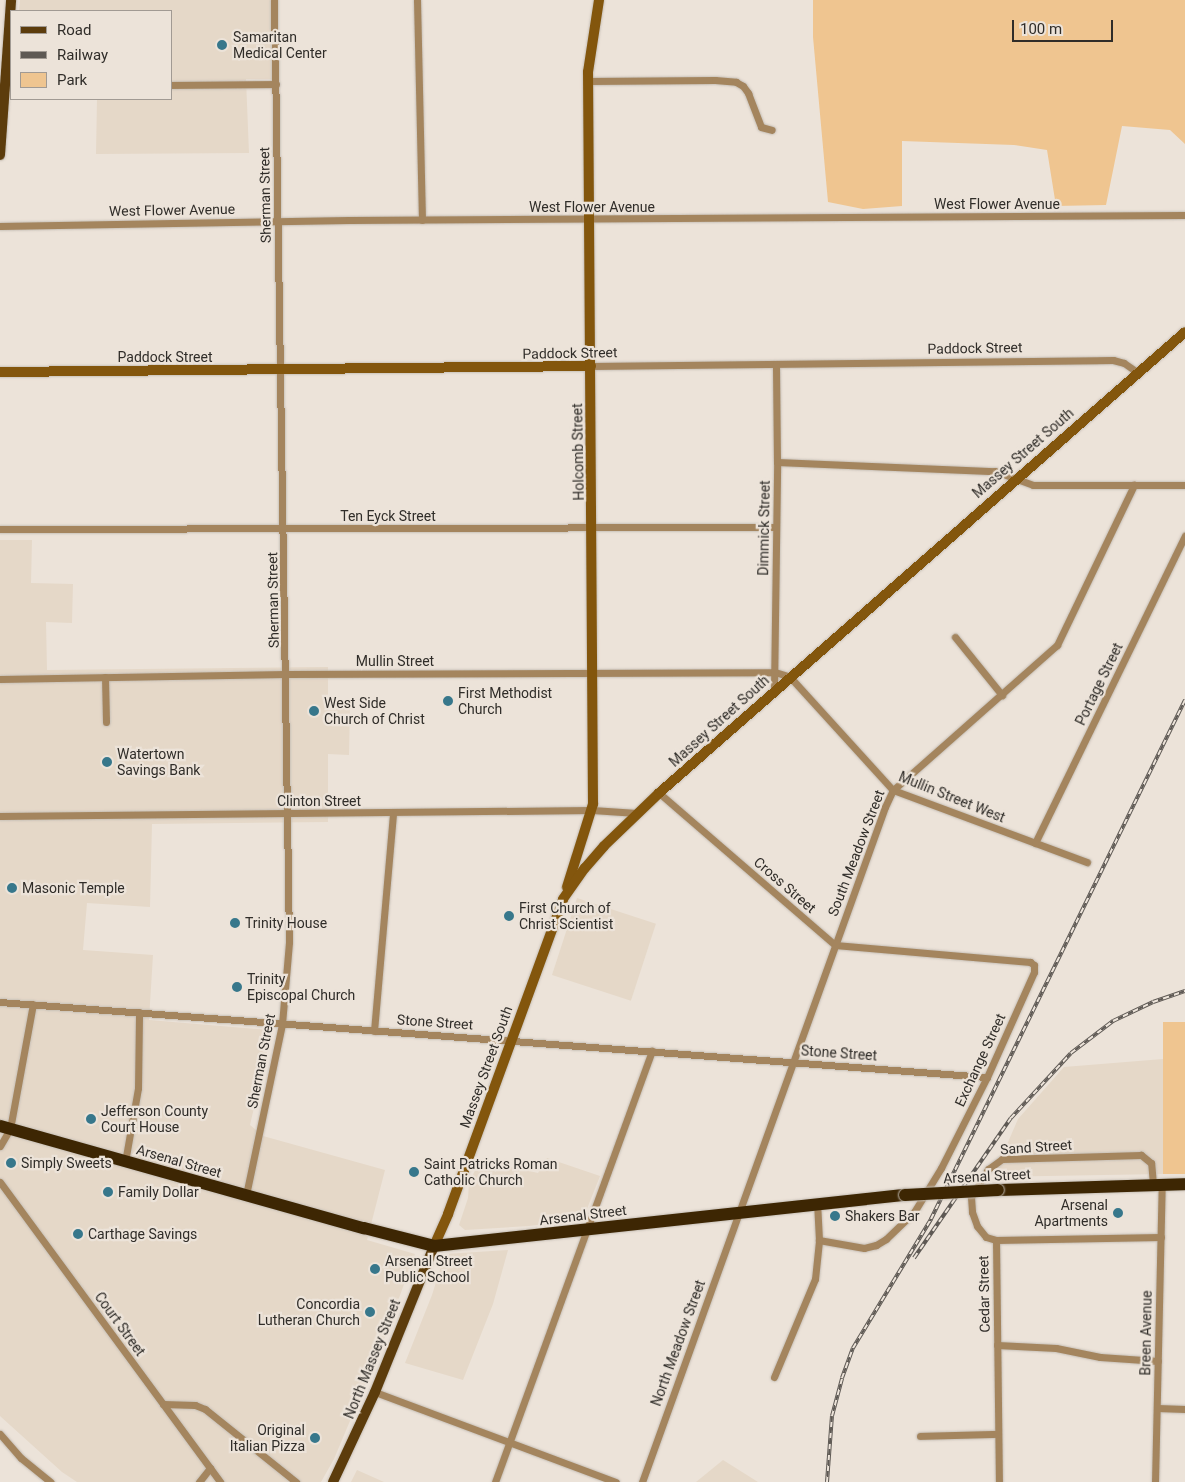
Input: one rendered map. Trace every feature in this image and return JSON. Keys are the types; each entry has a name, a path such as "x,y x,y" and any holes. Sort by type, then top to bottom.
{"highway":[{"name":"Arsenal Street","path":"5,1128 246,1196 434,1246 487,1242 586,1229 905,1195 1185,1184"}],"main road":[{"path":"0,155 8,88 3,68 11,0"},
{"name":"Holcomb Street","path":"563,900 592,810 593,671 588,81 599,0"},
{"name":"Massey Street South","path":"434,1246 448,1214 510,1040 563,900 598,853 659,793 1137,372 1185,332"},
{"name":"Paddock Street","path":"0,372 590,366"},
{"name":"North Massey Street","path":"333,1482 375,1392 434,1246"}],"street":[{"name":"Sherman Street","path":"246,1196 282,1024 289,942 284,530 274,0"},
{"path":"417,0 422,220"},
{"path":"588,81 715,80 736,82 743,86 748,93 760,127 772,130"},
{"path":"172,85 276,84"},
{"name":"West Flower Avenue","path":"0,226 588,218 1185,215"},
{"name":"Paddock Street","path":"590,366 1113,360 1124,363 1137,372"},
{"name":"Dimmick Street","path":"774,691 777,462 776,364"},
{"path":"777,462 995,472 1033,484 1047,485 1185,485"},
{"name":"South Meadow Street","path":"738,1213 893,790 1057,645 1134,485"},
{"name":"Ten Eyck Street","path":"0,529 284,530 776,527"},
{"name":"Portage Street","path":"1035,843 1185,536"},
{"path":"955,637 1002,695"},
{"name":"Mullin Street","path":"0,679 593,671 774,672 790,677"},
{"path":"105,677 106,722"},
{"name":"Mullin Street West","path":"790,677 893,790 1087,862"},
{"name":"Cross Street","path":"659,793 835,945"},
{"name":"Clinton Street","path":"0,816 592,810 637,813"},
{"path":"374,1031 393,813"},
{"name":"Exchange Street","path":"819,1240 864,1248 876,1245 906,1222 928,1190 987,1076 1034,972 1034,965 1030,962 835,945"},
{"name":"Stone Street","path":"0,1002 987,1076"},
{"path":"0,1146 33,1004"},
{"path":"124,1162 138,1088 140,1012"},
{"path":"495,1482 652,1051"},
{"name":"Sand Street","path":"996,1240 986,1237 977,1226 970,1197 988,1168 1002,1159 1141,1155 1151,1163 1158,1184"},
{"name":"Court Street","path":"0,1182 220,1482"},
{"name":"Breen Avenue","path":"1155,1482 1161,1237 1158,1184"},
{"path":"774,1377 815,1279 819,1240 817,1204"},
{"name":"North Meadow Street","path":"642,1482 738,1213"},
{"name":"Cedar Street","path":"999,1482 996,1240 1161,1237"},
{"path":"997,1346 1056,1348 1100,1358 1158,1361"},
{"path":"375,1392 616,1482"},
{"path":"163,1404 195,1406 205,1409 296,1482"},
{"path":"1157,1408 1185,1409"},
{"path":"0,1434 21,1458 51,1482"},
{"path":"920,1436 998,1434"},
{"path":"199,1482 210,1468"}],"shaded area":[{"name":"Samaritan Medical Center","path":"20,0 271,0 272,79 246,79 249,153 96,154 97,100 172,100 172,10 19,10"},
{"path":"0,540 32,540 31,583 73,584 72,623 46,622 47,670 328,667 328,704 350,705 349,755 328,754 328,822 152,824 150,907 87,903 83,950 153,955 149,1020 269,1030 269,1043 250,1125 263,1136 385,1170 367,1240 415,1254 383,1342 334,1459 321,1482 77,1482 62,1472 0,1416"},
{"path":"577,898 656,924 631,1001 552,975"},
{"path":"1163,1059 1163,1174 993,1177 1018,1119 1064,1067"},
{"path":"547,1158 600,1176 583,1219 529,1226 465,1230 459,1225 468,1198 469,1183 480,1160 538,1173"},
{"path":"508,1250 493,1304 463,1380 405,1363 432,1295 445,1254"},
{"path":"723,1460 758,1482 696,1482"},
{"path":"357,1470 384,1482 351,1482"}],"green space":[{"path":"813,0 1185,0 1185,144 1170,130 1122,126 1106,205 1056,206 1047,150 1014,145 902,141 902,206 863,209 828,202 813,37"},
{"path":"1163,1022 1185,1022 1185,1174 1163,1174"}],"railway":[{"path":"827,1482 832,1416 842,1378 853,1348 931,1219 1185,700"},
{"path":"914,1258 1011,1118 1071,1053 1113,1021 1153,1002 1185,991"}],"place":[{"name":"Samaritan Medical Center","path":"222,45"},
{"name":"First Methodist Church","path":"448,701"},
{"name":"West Side Church of Christ","path":"314,711"},
{"name":"Watertown Savings Bank","path":"107,762"},
{"name":"Masonic Temple","path":"12,888"},
{"name":"First Church of Christ Scientist","path":"509,916"},
{"name":"Trinity House","path":"235,923"},
{"name":"Trinity Episcopal Church","path":"237,987"},
{"name":"Jefferson County Court House","path":"91,1119"},
{"name":"Simply Sweets","path":"11,1163"},
{"name":"Saint Patricks Roman Catholic Church","path":"414,1172"},
{"name":"Family Dollar","path":"108,1192"},
{"name":"Arsenal Apartments","path":"1118,1213"},
{"name":"Shakers Bar","path":"835,1216"},
{"name":"Carthage Savings","path":"78,1234"},
{"name":"Arsenal Street Public School","path":"375,1269"},
{"name":"Concordia Lutheran Church","path":"370,1312"},
{"name":"Original Italian Pizza","path":"315,1438"}]}
